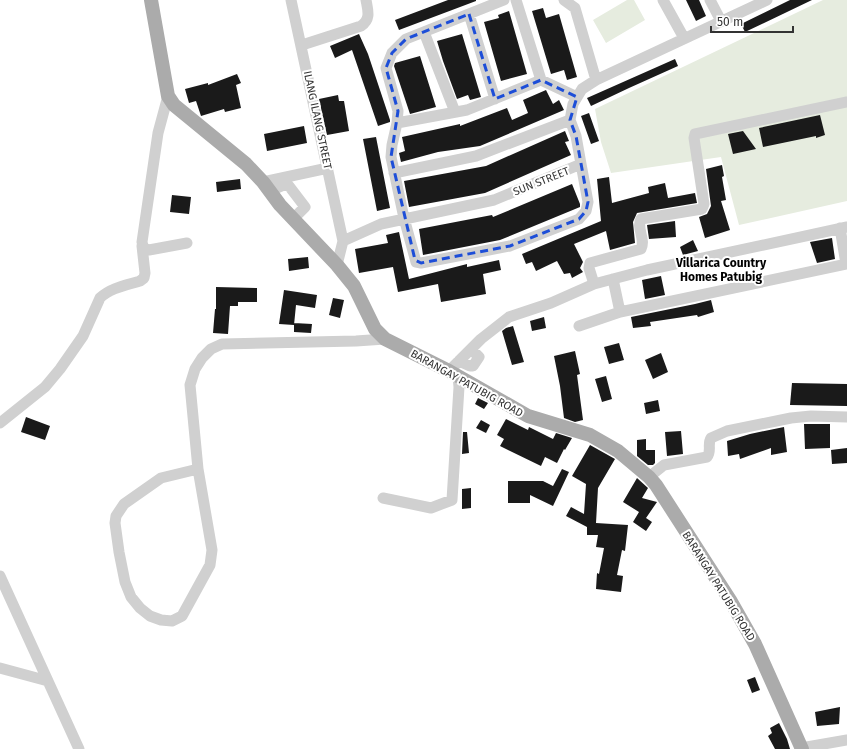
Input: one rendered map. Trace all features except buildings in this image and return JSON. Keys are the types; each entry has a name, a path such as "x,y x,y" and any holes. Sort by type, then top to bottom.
{"main road":[{"path":"152,0 168,96"},
{"name":"BARANGAY PATUBIG ROAD","path":"168,96 174,104 246,164 293,219 337,265 354,286 375,330 385,339 454,373 528,416 590,435 618,451 649,477 656,485 730,600 755,644 802,748"}],"street":[{"name":"ILANG ILANG STREET","path":"291,0 302,45 343,240"},
{"path":"302,45 361,26 366,23 369,15 366,0"},
{"path":"504,0 406,39 392,53 386,68 398,111 391,157 415,260 418,263 510,246 579,219 586,211 588,202 581,164"},
{"path":"516,0 541,80 577,97"},
{"path":"564,0 575,8 596,80"},
{"path":"663,0 684,38"},
{"path":"710,0 721,21"},
{"path":"394,173 476,156 570,120 573,104 582,89 596,80 764,1"},
{"path":"469,14 495,99"},
{"path":"424,32 455,112"},
{"path":"397,123 467,110 541,80"},
{"path":"0,423 44,387 60,369 83,336 100,298 109,292 140,281 144,278 145,273 142,242 158,133 168,96"},
{"path":"594,284 589,268 590,263 641,249 643,244 639,224 641,219 702,209 704,204 694,138 695,134 847,102"},
{"name":"SUN STREET","path":"343,240 381,224 494,200 581,164 576,136 570,120"},
{"path":"266,187 328,168"},
{"path":"266,187 284,185 289,186 305,207 293,219"},
{"path":"383,498 431,508 452,500 459,387 454,373 459,361 481,339 509,317 551,303 594,284 647,270 844,227 847,264 620,312 580,326"},
{"path":"337,265 343,240"},
{"path":"142,246 145,249 150,250 187,243"},
{"path":"613,279 620,312"},
{"path":"198,469 161,478 124,504 116,516 115,523 118,552 125,582 131,597 140,608 150,616 161,620 172,621 182,616 210,565 212,550 198,469 190,385 194,369 202,358 211,349 222,344 385,339"},
{"path":"649,477 664,465 707,457 709,454 709,443 711,438 727,431 790,418 811,416 847,416"},
{"path":"0,576 79,749"},
{"path":"0,668 48,681"},
{"path":"802,748 847,740"}],"highlighted area":[{"path":"469,14 495,99 541,80 577,97 570,120 576,136 588,202 586,211 579,219 510,246 421,263 415,260 391,157 398,111 386,68 392,53 406,39"}],"shaded area":[{"path":"627,0 634,0 645,20 606,43 593,20"},
{"path":"823,0 847,0 847,201 739,225 721,157 611,173 601,142 595,109"}],"district":[{"name":"Villarica Country Homes Patubig","path":"721,270"}]}
